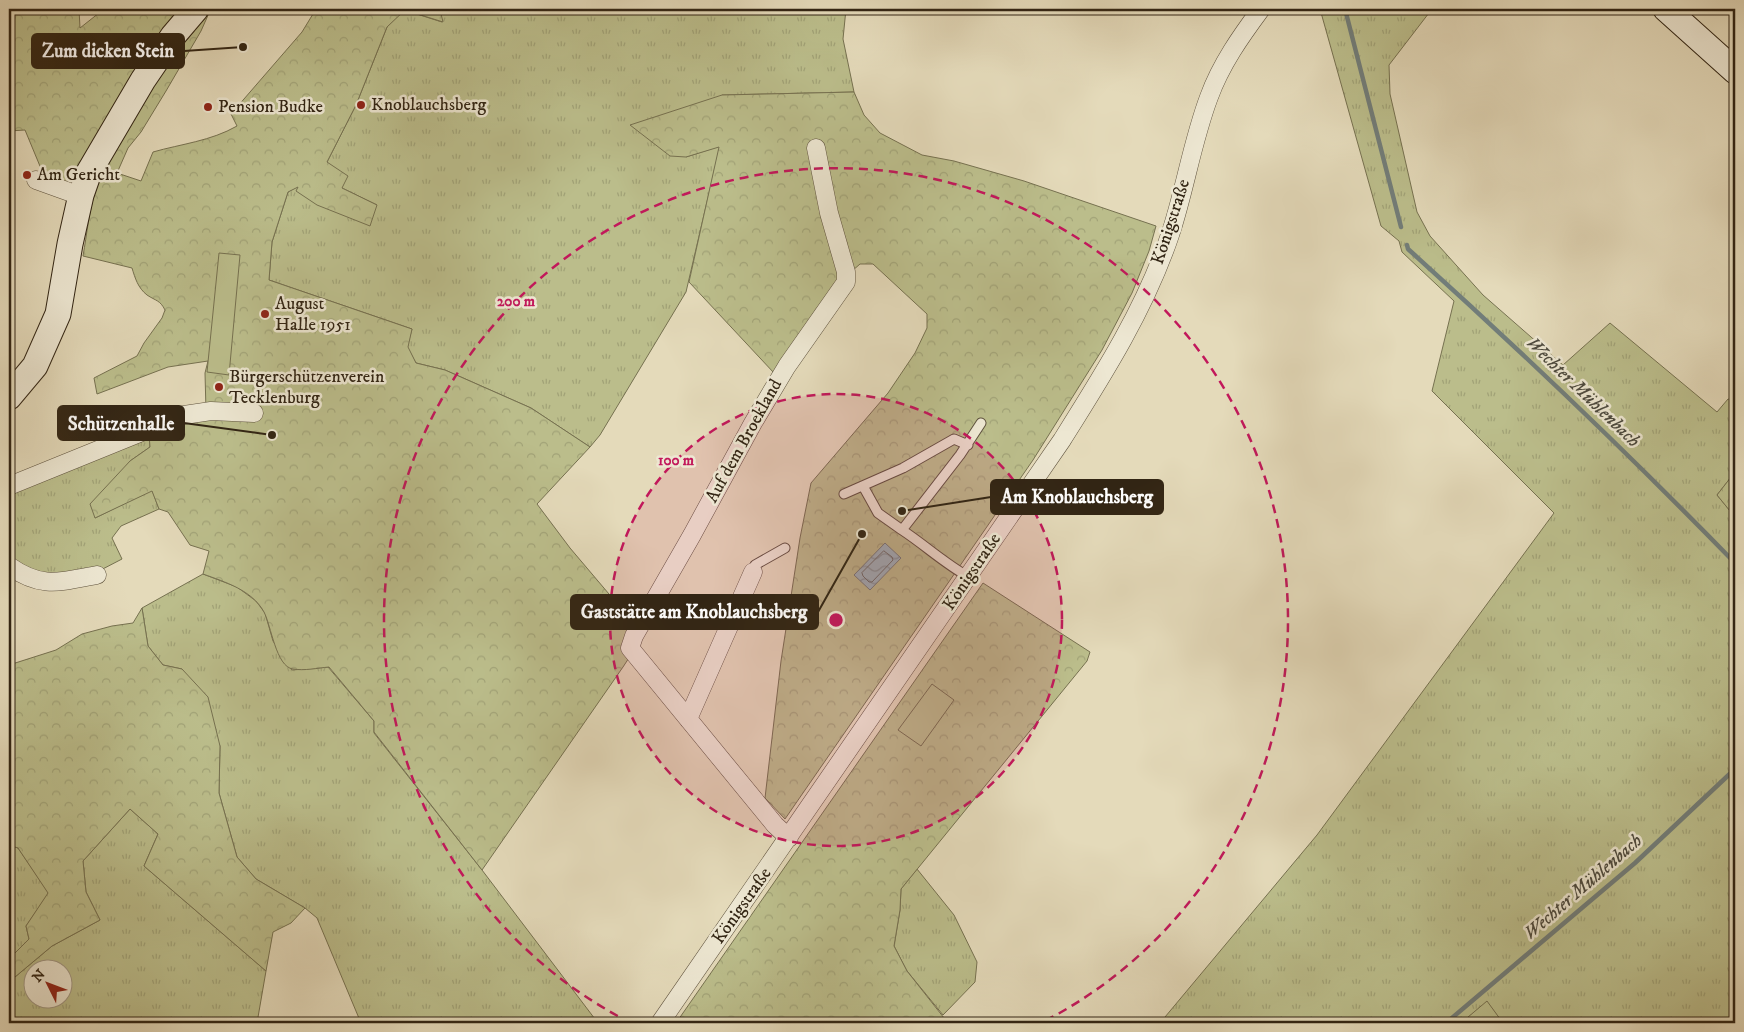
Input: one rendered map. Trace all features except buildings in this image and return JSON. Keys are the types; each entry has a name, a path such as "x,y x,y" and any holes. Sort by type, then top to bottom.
{"main road":[{"path":"9,398 35,366 58,314 70,244 81,195 89,172 124,110 173,36 196,9"},
{"path":"1666,9 1735,71"}],"street":[{"name":"Königstraße","path":"660,1023 969,577 1062,440 1109,364 1136,313 1170,236 1196,137 1209,96 1222,67 1239,39 1261,9"},
{"name":"Auf dem Broekland","path":"789,838 775,825 630,648 752,423 787,366 846,282 846,272 829,213 816,148"},
{"path":"36,180 81,195"},
{"path":"9,486 184,415 211,411 254,413"},
{"path":"9,566 40,582 56,583 97,576"},
{"path":"688,718 752,572"}],"lane":[{"path":"902,530 968,444 981,423"},
{"path":"844,494 903,468 954,440 968,444"},
{"path":"863,486 878,513 954,569 969,577"},
{"path":"752,572 755,565 785,548"}],"green space":[{"path":"9,9 79,9 80,28 104,9 179,9 72,185 51,179 42,171 25,130 9,131"},
{"path":"316,9 435,9 440,10 443,22 405,10 387,27 356,105 327,162 348,176 342,188 377,205 370,226 317,205 296,191 298,187 288,192 272,242 269,280 412,329 408,347 416,363 445,370 531,408 590,447 537,504 570,548 620,607 658,608 623,667 482,870 374,732 374,721 329,667 302,670 287,667 278,654 267,618 259,604 245,592 203,574 209,551 190,545 168,512 159,509 152,491 95,518 90,504 130,461 150,447 149,434 206,411 205,373 208,361 168,367 97,394 94,378 137,356 162,318 165,310 159,302 141,289 132,268 83,256 92,205 105,165 116,141 144,96 209,13 201,31 166,91 141,132 128,148 117,173 141,181 153,152 206,139 237,126 231,114 302,32"},
{"path":"435,9 846,9 843,39 854,92 722,95 686,157 720,146 686,292 600,435 590,447 531,408 445,370 416,363 407,347 412,329 269,280 272,242 288,192 298,186 377,205 342,188 327,162 356,105 387,27 404,10 442,22 440,10"},
{"path":"1320,9 1432,9 1389,65 1390,94 1417,212 1430,236 1483,295 1563,365 1610,323 1717,412 1728,399 1735,400 1735,472 1717,495 1735,517 1735,1023 1503,1023 1487,1002 1461,1023 1160,1023 1317,835 1554,513 1432,391 1454,301 1402,252 1399,241 1381,226"},
{"path":"854,92 864,115 880,133 922,155 954,161 1024,181 1156,226 1149,251 1132,293 1102,350 1033,460 785,819 765,798 781,661 800,538 811,483 888,393 915,353 927,328 927,314 873,264 860,264 835,286 774,373 689,282 719,147 686,157 670,156 630,125 722,95"},
{"path":"219,253 240,255 229,375 207,372"},
{"path":"149,434 150,447 130,461 95,518 152,490 159,509 121,526 112,538 122,559 95,573 55,580 9,562 9,490"},
{"path":"1735,472 1735,517 1717,495"},
{"path":"203,574 237,587 256,601 265,613 273,641 292,670 328,667 374,721 374,733 482,870 598,1023 361,1023 317,918 305,908 256,879 237,857 219,793 220,746 182,669 163,665 148,646 142,608"},
{"path":"983,583 1090,652 1087,661 901,889 900,910 894,946 907,971 948,1023 676,1023"},
{"path":"142,608 148,646 163,665 182,669 208,697 220,746 219,793 237,857 256,879 305,908 291,923 273,932 266,971 144,866 158,834 130,809 83,861 86,892 100,920 52,946 35,960 22,960 22,971 9,982 9,959 29,939 26,926 48,893 18,848 9,845 11,815 9,813 9,722 13,720 9,700 9,665 56,650 82,634 133,623"},
{"path":"932,684 954,700 921,746 898,730"},
{"path":"130,809 158,834 144,866 266,971 257,1023 9,1023 9,982 22,971 22,1010 72,1010 72,960 35,960 52,946 100,920 86,892 83,861"},
{"path":"9,845 18,848 49,893 26,926 29,939 9,959"},
{"path":"917,869 954,915 977,962 975,982 943,1015 907,971 894,946 900,910 901,889"},
{"path":"1487,1001 1503,1023 1461,1023"}],"water":[{"path":"885,543 901,558 870,590 854,575"}],"waterway":[{"name":"Wechter Mühlenbach","path":"1345,9 1401,227"},
{"name":"Wechter Mühlenbach","path":"1407,245 1408,249 1492,325 1615,443 1735,563"},
{"name":"Wechter Mühlenbach","path":"1446,1023 1635,863 1735,769"}],"place":[{"name":"Zum dicken Stein","path":"243,47"},
{"name":"Knoblauchsberg","path":"361,105"},
{"name":"Pension Budke","path":"208,107"},
{"name":"Am Gericht","path":"27,175"},
{"name":"August Halle 1951","path":"265,314"},
{"name":"Bürgerschützenverein Tecklenburg","path":"219,387"},
{"name":"Schützenhalle","path":"272,435"},
{"name":"Am Knoblauchsberg","path":"902,511"},
{"name":"Gaststätte am Knoblauchsberg","path":"862,534"}]}
